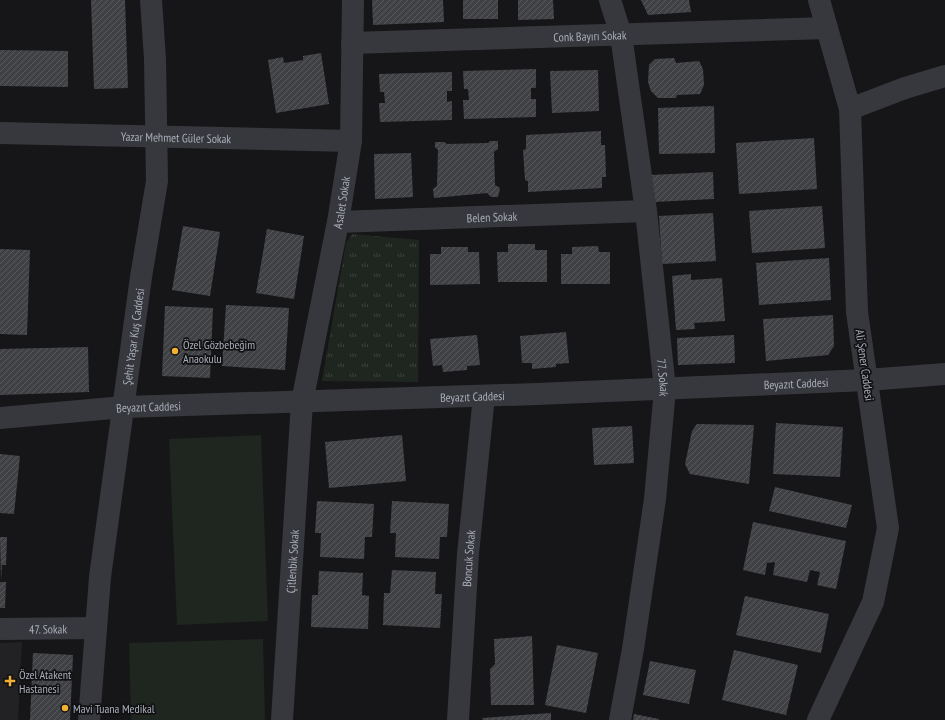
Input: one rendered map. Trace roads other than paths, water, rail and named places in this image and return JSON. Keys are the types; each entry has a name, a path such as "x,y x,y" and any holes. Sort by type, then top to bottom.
{"street":[{"name":"Şehit Yaşar Kuş Caddesi","path":"89,720 100,578 141,277 157,181 151,0"},
{"name":"Asalet Sokak","path":"302,402 338,222 351,141 353,0"},
{"name":"77. Sokak","path":"610,0 621,35 646,210 665,389 655,499 633,649 620,720"},
{"name":"Ali Şener Caddesi","path":"818,720 872,602 888,528 857,312 850,109 819,0"},
{"name":"Conk Bayırı Sokak","path":"352,43 827,28"},
{"path":"850,109 905,88 945,76"},
{"name":"Yazar Mehmet Güler Sokak","path":"0,133 351,141"},
{"name":"Belen Sokak","path":"338,222 646,210"},
{"name":"Beyazıt Caddesi","path":"0,418 124,407 665,389 867,380 945,374"},
{"name":"Boncuk Sokak","path":"458,720 468,554 484,396"},
{"name":"Çitlenbik Sokak","path":"282,720 302,402"},
{"name":"47. Sokak","path":"0,629 96,628"}],"place":[{"name":"Özel Gözbebeğim Anaokulu","path":"175,351"},
{"name":"Özel Atakent Hastanesi","path":"10,681"},
{"name":"Mavi Tuana Medikal","path":"65,708"}]}
